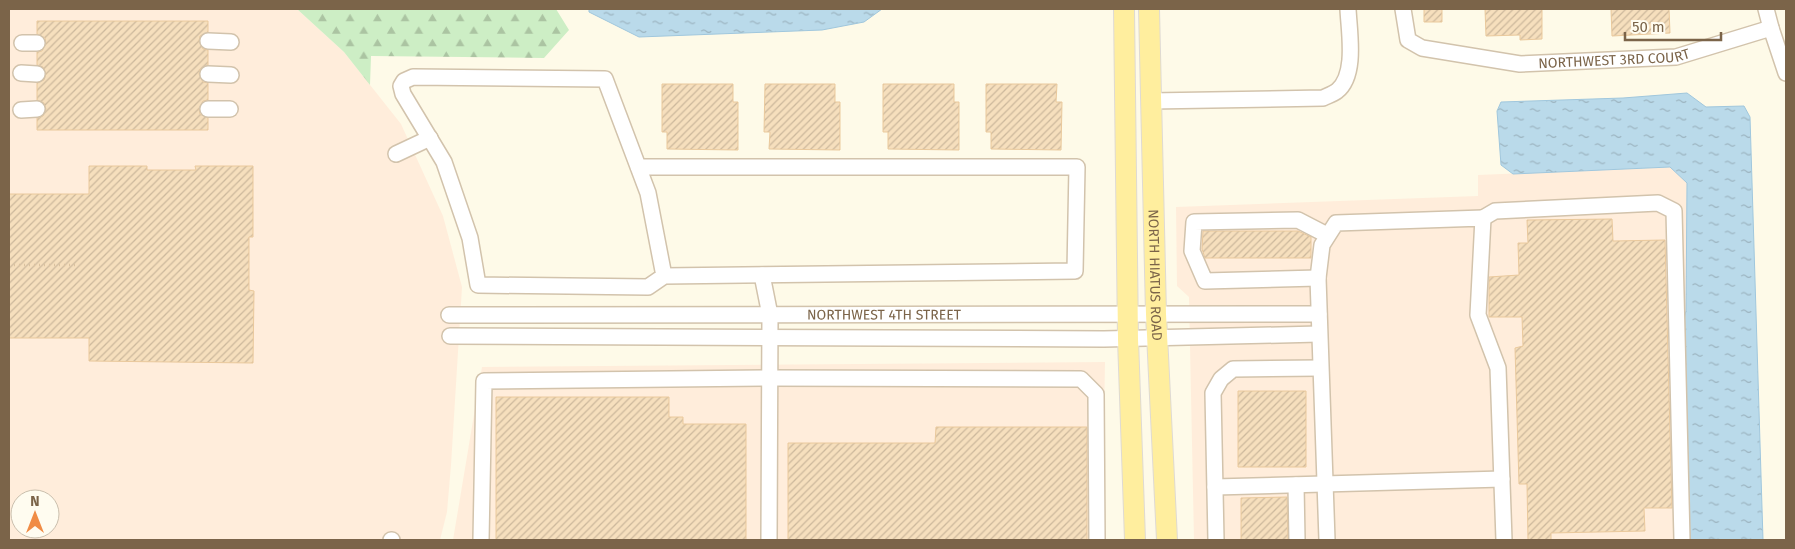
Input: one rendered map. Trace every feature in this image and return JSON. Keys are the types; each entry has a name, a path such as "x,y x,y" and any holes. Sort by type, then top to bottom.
{"main road":[{"name":"NORTH HIATUS ROAD","path":"1124,9 1128,339 1135,540"},
{"name":"NORTH HIATUS ROAD","path":"1149,9 1156,314 1167,540"}],"street":[{"path":"1151,101 1323,98 1337,90 1346,80 1350,70 1348,9"},
{"name":"NORTHWEST 3RD COURT","path":"1403,9 1408,40 1422,48 1520,64 1676,57 1771,28"},
{"path":"1766,9 1786,73"},
{"path":"208,41 231,42"},
{"path":"21,73 37,74"},
{"path":"208,74 230,75"},
{"path":"638,167 1077,167 1075,271 664,276 648,287 478,285 470,238 444,162 403,94 401,86 404,81 413,77 605,79 648,194 664,276"},
{"path":"21,110 37,109"},
{"path":"208,109 230,109"},
{"path":"396,154 430,138"},
{"path":"1327,540 1318,278 1322,245 1336,223 1483,218 1494,211 1658,203 1674,212 1682,540"},
{"path":"1483,218 1478,316 1498,368 1504,540"},
{"path":"1318,278 1205,281 1192,251 1194,222 1298,220 1327,236"},
{"path":"762,275 770,315 769,540"},
{"name":"NORTHWEST 4TH STREET","path":"448,315 1318,314"},
{"name":"NORTHWEST 4TH STREET","path":"450,336 1128,339 1319,334"},
{"path":"1216,540 1213,393 1220,379 1233,369 1320,368"},
{"path":"481,540 484,381 769,378 1081,379 1096,394 1097,540"},
{"path":"1215,487 1502,479"},
{"path":"1296,485 1297,540"}],"path":[{"path":"9,264 77,265"}],"shaded area":[{"path":"9,9 297,9 344,52 401,124 443,216 462,287 447,512 440,540 9,540"},
{"path":"1671,167 1687,183 1688,540 1194,540 1189,297 1177,286 1176,207 1478,196 1478,175"},
{"path":"1105,362 1102,540 453,540 482,367"}],"green space":[{"path":"297,9 556,9 569,30 544,58 371,56 370,85 344,52"}],"water":[{"path":"589,9 882,9 864,22 822,30 639,37 589,12"},
{"path":"1687,93 1706,107 1744,106 1750,117 1763,540 1687,540 1682,326 1686,311 1687,183 1670,167 1513,174 1501,165 1497,111 1501,102 1623,98"}],"building":[{"path":"1424,9 1442,9 1442,22 1424,22"},
{"path":"1485,9 1542,9 1542,39 1520,40 1520,35 1486,36"},
{"path":"1611,9 1669,9 1670,33 1612,36"},
{"path":"37,21 208,21 208,32 200,36 199,41 203,49 208,50 208,65 200,69 199,74 203,82 208,83 208,100 203,101 199,109 200,114 208,118 208,130 37,130 37,118 43,116 46,109 44,103 37,100 37,83 44,80 46,74 43,67 37,65 37,52 42,51 46,43 45,38 37,34"},
{"path":"662,84 733,84 733,102 738,102 738,150 667,149 667,132 662,132"},
{"path":"765,84 835,84 835,102 840,102 840,150 769,149 770,132 764,132"},
{"path":"883,84 954,84 954,102 959,102 959,150 888,149 888,132 883,132"},
{"path":"986,84 1057,84 1056,102 1062,102 1061,150 991,149 991,132 986,132"},
{"path":"89,166 147,166 147,170 196,170 195,166 253,166 253,237 249,237 249,290 254,291 253,363 89,361 89,338 9,338 9,194 89,194"},
{"path":"1612,219 1613,241 1665,240 1672,508 1644,508 1645,531 1551,533 1551,540 1528,540 1527,484 1519,484 1515,348 1523,346 1522,317 1489,317 1489,277 1519,275 1518,243 1528,243 1527,220"},
{"path":"1203,231 1298,231 1311,237 1311,258 1205,258 1202,249"},
{"path":"1238,391 1306,391 1306,467 1238,467"},
{"path":"496,397 669,397 669,417 683,417 683,424 746,424 746,540 496,540"},
{"path":"936,427 1087,427 1087,540 788,540 788,443 935,443"},
{"path":"1287,497 1288,540 1241,540 1241,498"}]}
